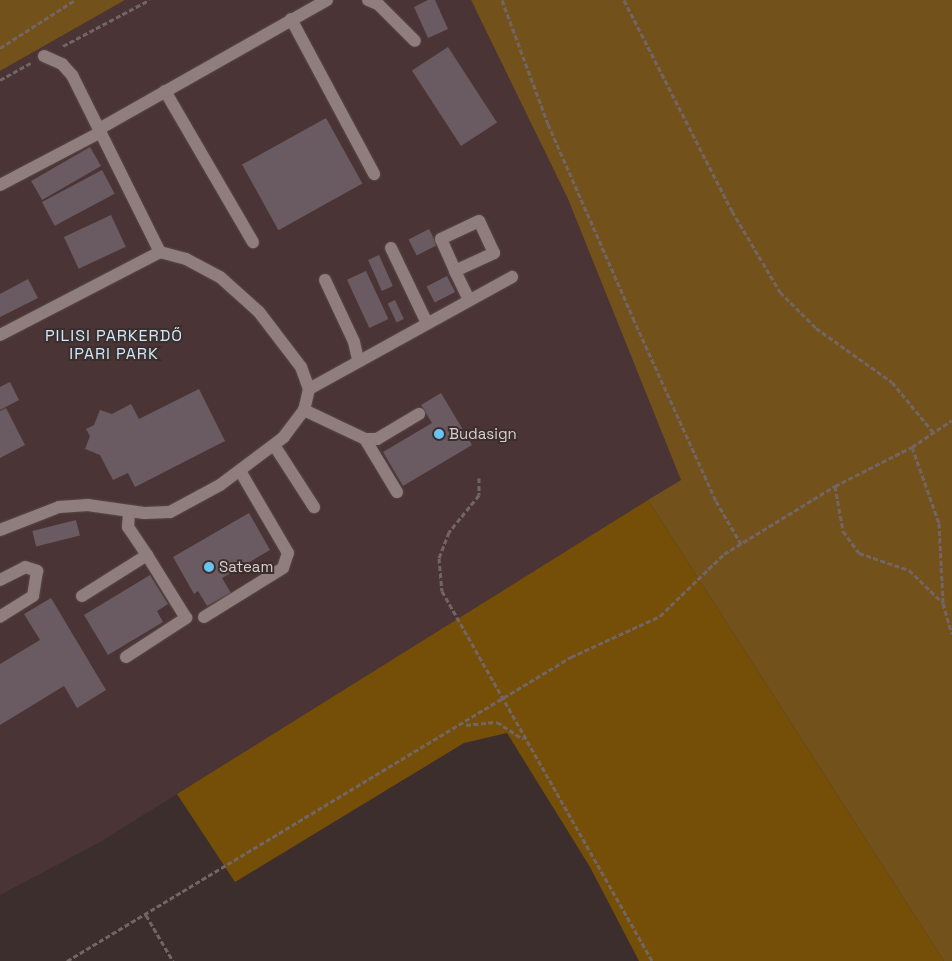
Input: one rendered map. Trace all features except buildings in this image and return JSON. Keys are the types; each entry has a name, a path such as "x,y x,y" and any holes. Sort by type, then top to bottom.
{"lane":[{"path":"0,185 327,0"},
{"path":"368,0 378,4 415,41"},
{"path":"292,19 374,174"},
{"path":"44,56 62,64 72,75 160,252"},
{"path":"165,91 253,242"},
{"path":"391,248 427,323"},
{"path":"0,335 160,252 186,259 220,277 252,306 301,367 309,390 304,410 274,445 240,472 170,512 129,511 88,505 59,508 0,530"},
{"path":"456,271 469,300"},
{"path":"309,390 358,360 512,277"},
{"path":"325,280 354,342 358,360"},
{"path":"304,410 365,439 377,439 418,414"},
{"path":"365,439 398,492"},
{"path":"274,445 314,507"},
{"path":"204,618 283,568 288,553 240,472"},
{"path":"126,657 186,618 128,527 129,511"},
{"path":"82,596 147,555"},
{"path":"0,580 25,568 37,571 33,596 0,617"}],"path":[{"path":"0,48 75,0"},
{"path":"0,80 149,0"},
{"path":"502,0 548,124 633,318 716,501 741,544"},
{"path":"624,0 732,211 780,292 816,328 892,382 933,432"},
{"path":"67,961 456,729 571,657 660,616 682,592 741,544 834,486 912,447 952,420"},
{"path":"912,447 939,523 943,603 952,634"},
{"path":"480,478 479,495 449,532 439,558 442,591 532,753 598,860 652,961"},
{"path":"834,486 843,531 859,553 909,570 943,603"},
{"path":"456,729 476,722 497,722 517,732 532,753"},
{"path":"146,915 173,961"}],"shaded area":[{"path":"0,0 125,0 0,71"},
{"path":"125,0 471,0 568,199 682,480 100,842 0,895 0,71"},
{"path":"471,0 952,0 952,961 944,961 648,500 681,480 568,199"},
{"path":"648,500 944,961 639,961 590,867 507,733 464,743 235,882 177,794"}],"place":[{"name":"Budasign","path":"439,434"},
{"name":"Sateam","path":"209,567"}],"district":[{"name":"PILISI PARKERDŐ IPARI PARK","path":"114,345"}]}
